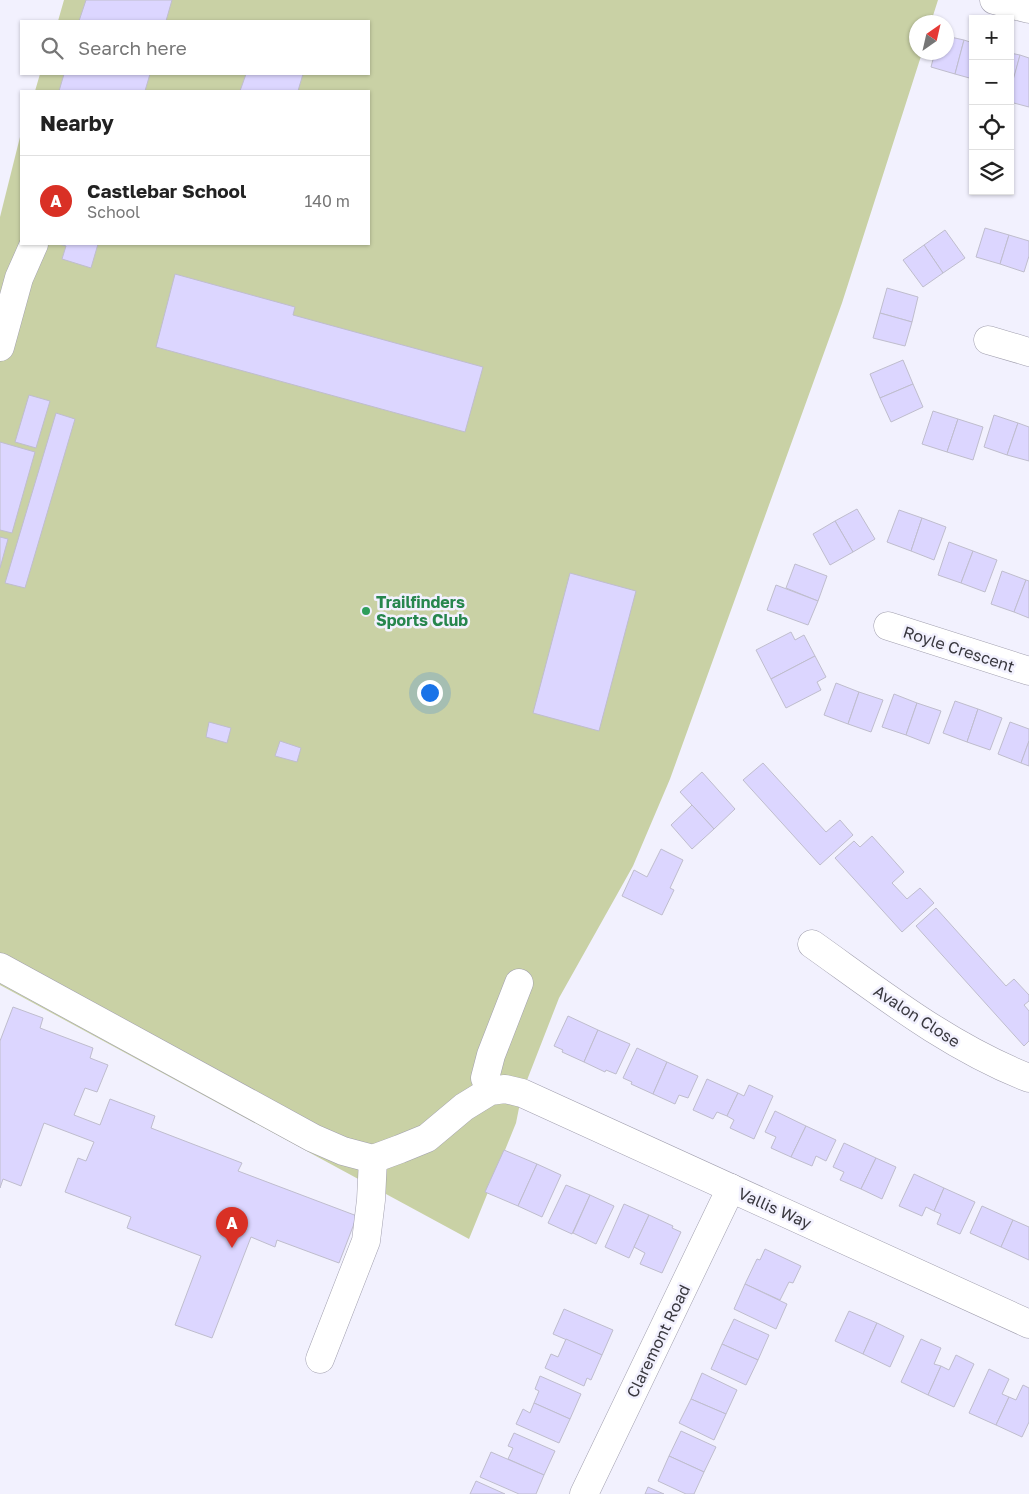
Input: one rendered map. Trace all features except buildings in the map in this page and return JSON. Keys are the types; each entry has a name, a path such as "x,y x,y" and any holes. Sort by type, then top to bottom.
{"street":[{"path":"994,0 1029,9"},
{"path":"1,346 19,278 34,245"},
{"path":"988,340 1029,352"},
{"name":"Royle Crescent","path":"888,626 1029,671"},
{"name":"Avalon Close","path":"812,944 920,1021 1003,1068 1029,1078"},
{"path":"0,967 313,1138 373,1159 427,1138 476,1099 490,1091 485,1078 491,1055 519,983"},
{"name":"Vallis Way","path":"490,1091 505,1089 522,1093 1029,1324"},
{"path":"320,1359 366,1241 373,1159"},
{"name":"Claremont Road","path":"584,1494 731,1188"}],"green space":[{"name":"Trailfinders Sports Club","path":"64,0 938,0 933,15 909,15 909,60 920,60 842,303 670,779 633,866 559,998 522,1093 516,1123 469,1239 0,985 0,217 20,137 20,245 370,245 370,90 35,90 40,75 370,75 370,20 58,20"}],"place":[{"name":"Trailfinders Sports Club","path":"366,611"},
{"name":"Castlebar School","path":"232,1248"}]}
